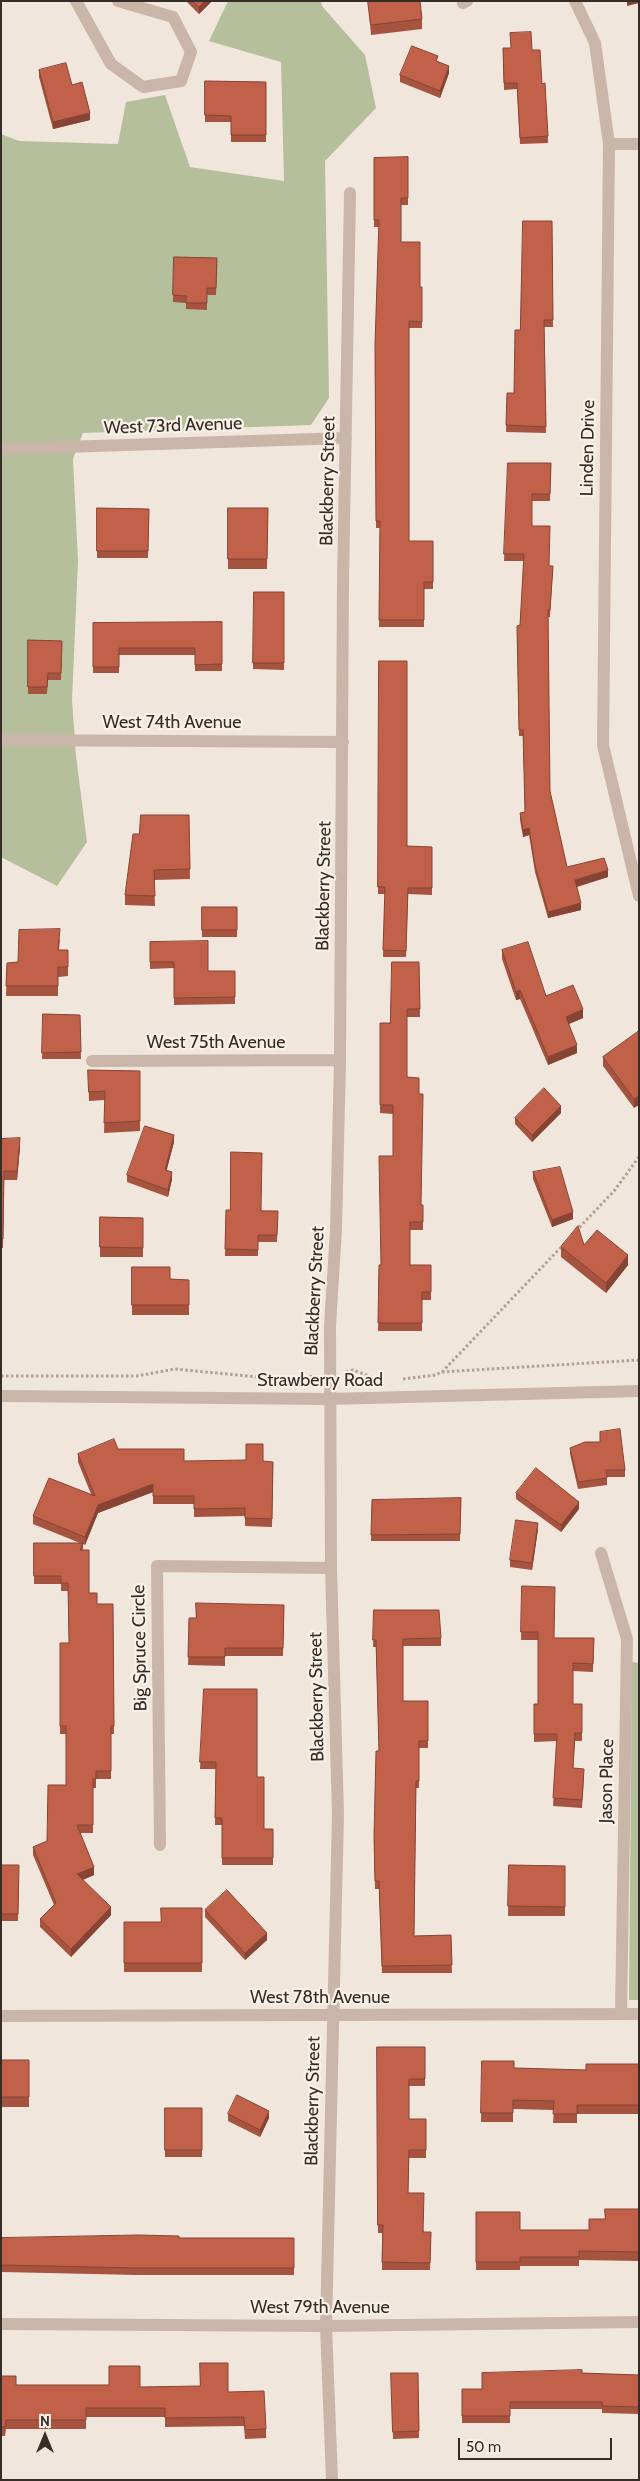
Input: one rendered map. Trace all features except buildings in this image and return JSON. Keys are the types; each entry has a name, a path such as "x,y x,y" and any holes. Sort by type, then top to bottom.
{"street":[{"path":"76,1 112,64 144,87 180,80 191,52 173,17 118,1"},
{"name":"Linden Drive","path":"575,1 595,44 609,144 603,745 639,896"},
{"path":"609,144 639,144"},
{"name":"Blackberry Street","path":"332,2480 326,2326 338,1814 331,1568 329,1399 330,1326 336,1230 340,1060 350,193"},
{"name":"West 73rd Avenue","path":"1,449 346,438"},
{"name":"West 74th Avenue","path":"1,740 343,742"},
{"name":"West 75th Avenue","path":"92,1061 340,1060"},
{"name":"Strawberry Road","path":"1,1396 329,1399 639,1391"},
{"name":"Jason Place","path":"600,1553 627,1640 621,2014"},
{"name":"Big Spruce Circle","path":"160,1845 156,1566 331,1568"},
{"name":"West 78th Avenue","path":"1,2016 639,2014"},
{"name":"West 79th Avenue","path":"1,2324 326,2326 639,2322"}],"path":[{"path":"574,1232 614,1190 639,1157"},
{"path":"441,1372 568,1240"}],"green space":[{"path":"228,1 321,1 322,6 365,55 376,108 325,161 329,398 311,425 83,433 73,459 78,561 72,700 76,756 87,842 57,886 1,857 1,134 19,141 118,144 126,102 165,95 190,167 284,181 281,62 209,41"},
{"path":"632,1662 639,1663 639,2000 629,2000"}]}
